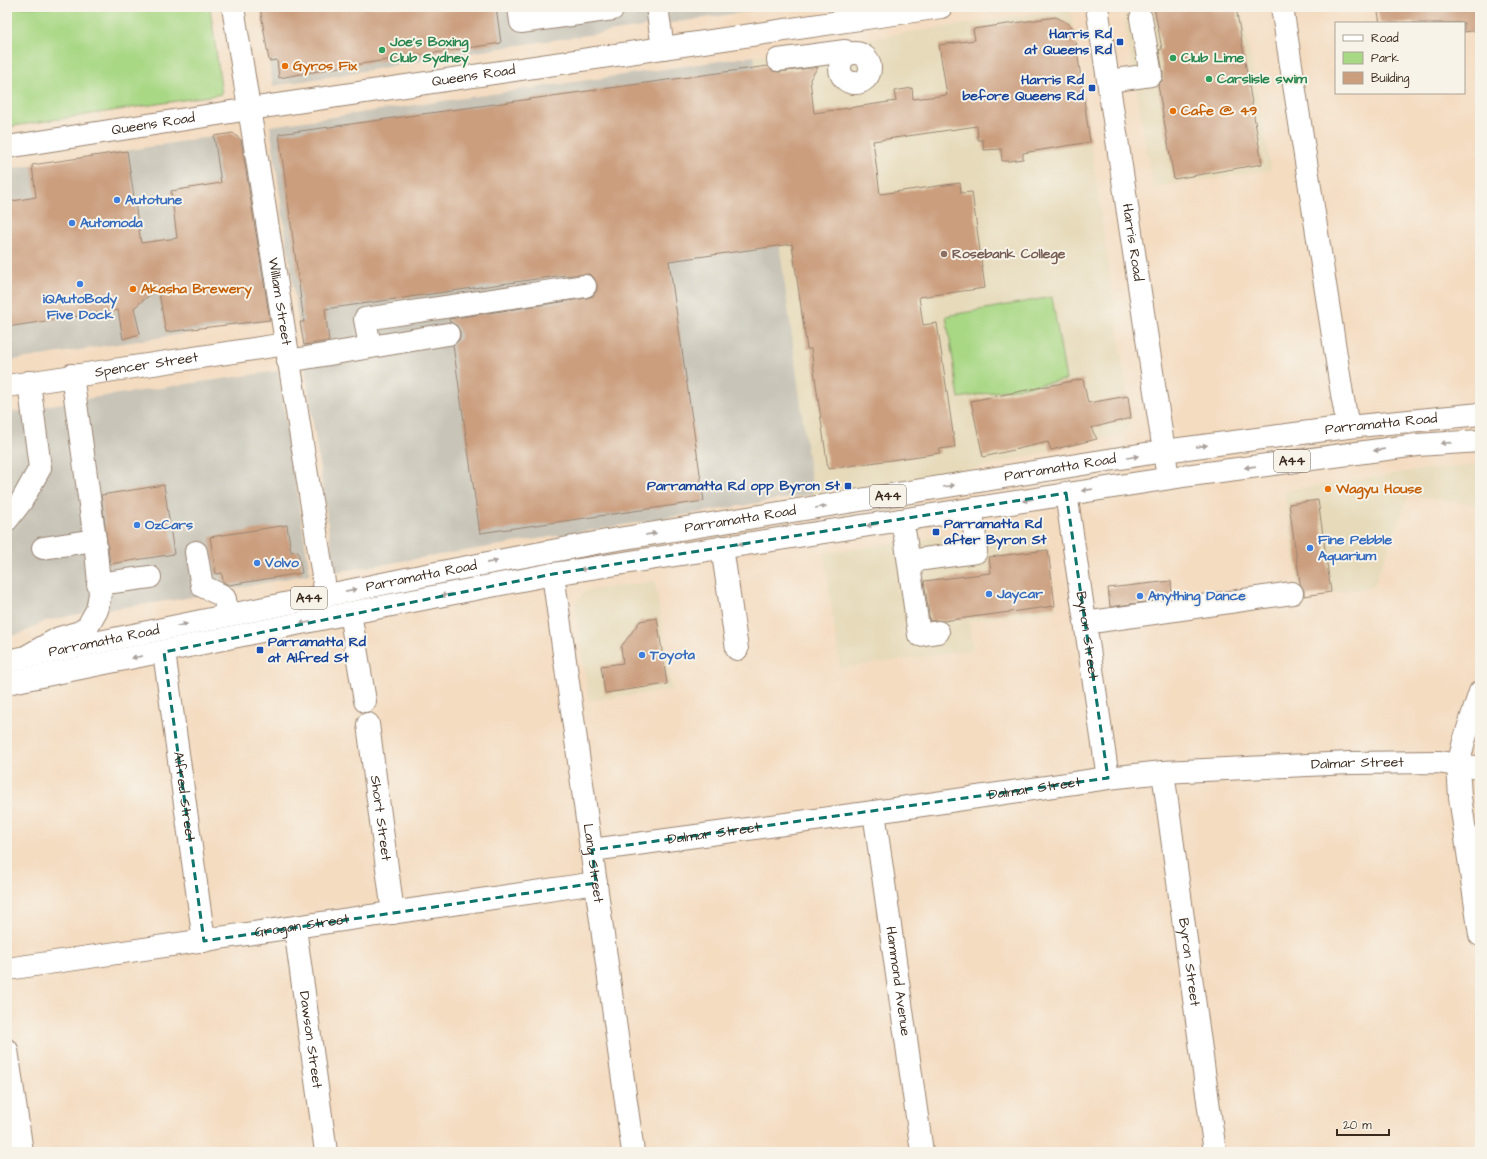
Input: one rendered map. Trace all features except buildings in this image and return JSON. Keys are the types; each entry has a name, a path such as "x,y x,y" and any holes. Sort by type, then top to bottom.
{"main road":[{"name":"William Street","path":"233,7 326,595"},
{"path":"519,7 521,22 613,9 613,7"},
{"path":"657,7 663,48"},
{"name":"Queens Road","path":"7,147 250,109 941,7"},
{"name":"Harris Road","path":"1097,7 1168,478"},
{"path":"1282,7 1338,372 1348,427"},
{"path":"1108,81 1151,75 1141,18"},
{"path":"778,60 847,53 840,22"},
{"path":"370,347 365,319 585,286"},
{"name":"Spencer Street","path":"7,386 72,375 287,353 370,347 448,334"},
{"path":"16,659 59,638 80,632 88,626 97,610 100,594 95,540 72,375"},
{"path":"7,520 20,502 40,468 29,382"},
{"name":"Parramatta Road","path":"16,659 326,595 597,543 1164,451 1348,427 1480,414"},
{"name":"Parramatta Road","path":"7,683 553,574 971,510 1066,493 1168,478 1418,445 1480,440"},
{"name":"Byron Street","path":"1066,493 1108,778"},
{"path":"909,561 976,552 971,510"},
{"path":"901,520 909,561 919,635 938,632"},
{"path":"43,548 95,540"},
{"path":"722,547 737,649"},
{"path":"196,552 202,586 223,596 227,615"},
{"name":"Lang Street","path":"553,574 633,1152"},
{"path":"98,584 150,577"},
{"path":"1085,623 1292,593"},
{"path":"350,614 365,701"},
{"name":"Alfred Street","path":"164,652 204,941"},
{"path":"1480,692 1464,741 1458,766 1460,797 1480,935"},
{"name":"Short Street","path":"368,724 393,913"},
{"name":"Dalmar Street","path":"592,850 874,812 1108,778 1163,772 1350,763 1438,762 1480,768"},
{"name":"Byron Street","path":"1163,772 1215,1152"},
{"name":"Hammond Avenue","path":"874,812 922,1152"},
{"name":"Grogan Street","path":"7,970 596,883"},
{"name":"Dawson Street","path":"295,928 326,1152"},
{"path":"7,1050 22,1152"}],"highlighted area":[{"path":"1066,493 1108,778 592,850 596,883 204,941 164,652 553,574"}],"shaded area":[{"path":"260,7 781,7 512,46 273,86"},
{"path":"1135,7 1241,7 1271,170 1153,187 1124,17 1130,9"},
{"name":"Rosebank College","path":"1066,9 1071,13 1131,418 1125,433 969,470 813,494 754,56"},
{"path":"754,56 813,494 335,572 270,126"},
{"path":"233,133 245,143 273,320 7,361 7,169"},
{"path":"278,371 310,574 181,599 89,612 45,621 20,634 7,637 7,413 85,399"},
{"path":"1480,465 1480,508 1471,504 1409,495 1373,587 1300,596 1284,491 1418,470"},
{"path":"1044,522 1056,609 969,621 973,650 840,668 824,553"},
{"path":"655,581 672,690 589,701 575,604 586,591"}],"green space":[{"path":"7,7 210,7 222,94 7,127"},
{"path":"1052,297 1066,380 959,398 946,316"}],"place":[{"name":"Harris Rd at Queens Rd","path":"1120,42"},
{"name":"Joe's Boxing Club Sydney","path":"382,50"},
{"name":"Club Lime","path":"1173,58"},
{"name":"Gyros Fix","path":"285,66"},
{"name":"Carslisle swim","path":"1209,79"},
{"name":"Harris Rd before Queens Rd","path":"1092,88"},
{"name":"Cafe @ 49","path":"1173,111"},
{"name":"Autotune","path":"117,200"},
{"name":"Automoda","path":"72,223"},
{"name":"Rosebank College","path":"944,254"},
{"name":"iQAutoBody Five Dock","path":"80,284"},
{"name":"Akasha Brewery","path":"133,289"},
{"name":"Parramatta Rd opp Byron St","path":"848,486"},
{"name":"Wagyu House","path":"1328,489"},
{"name":"OzCars","path":"137,525"},
{"name":"Parramatta Rd after Byron St","path":"936,532"},
{"name":"Fine Pebble Aquarium","path":"1310,548"},
{"name":"Volvo","path":"257,563"},
{"name":"Jaycar","path":"989,594"},
{"name":"Anything Dance","path":"1140,596"},
{"name":"Parramatta Rd at Alfred St","path":"260,650"},
{"name":"Toyota","path":"642,655"}]}
